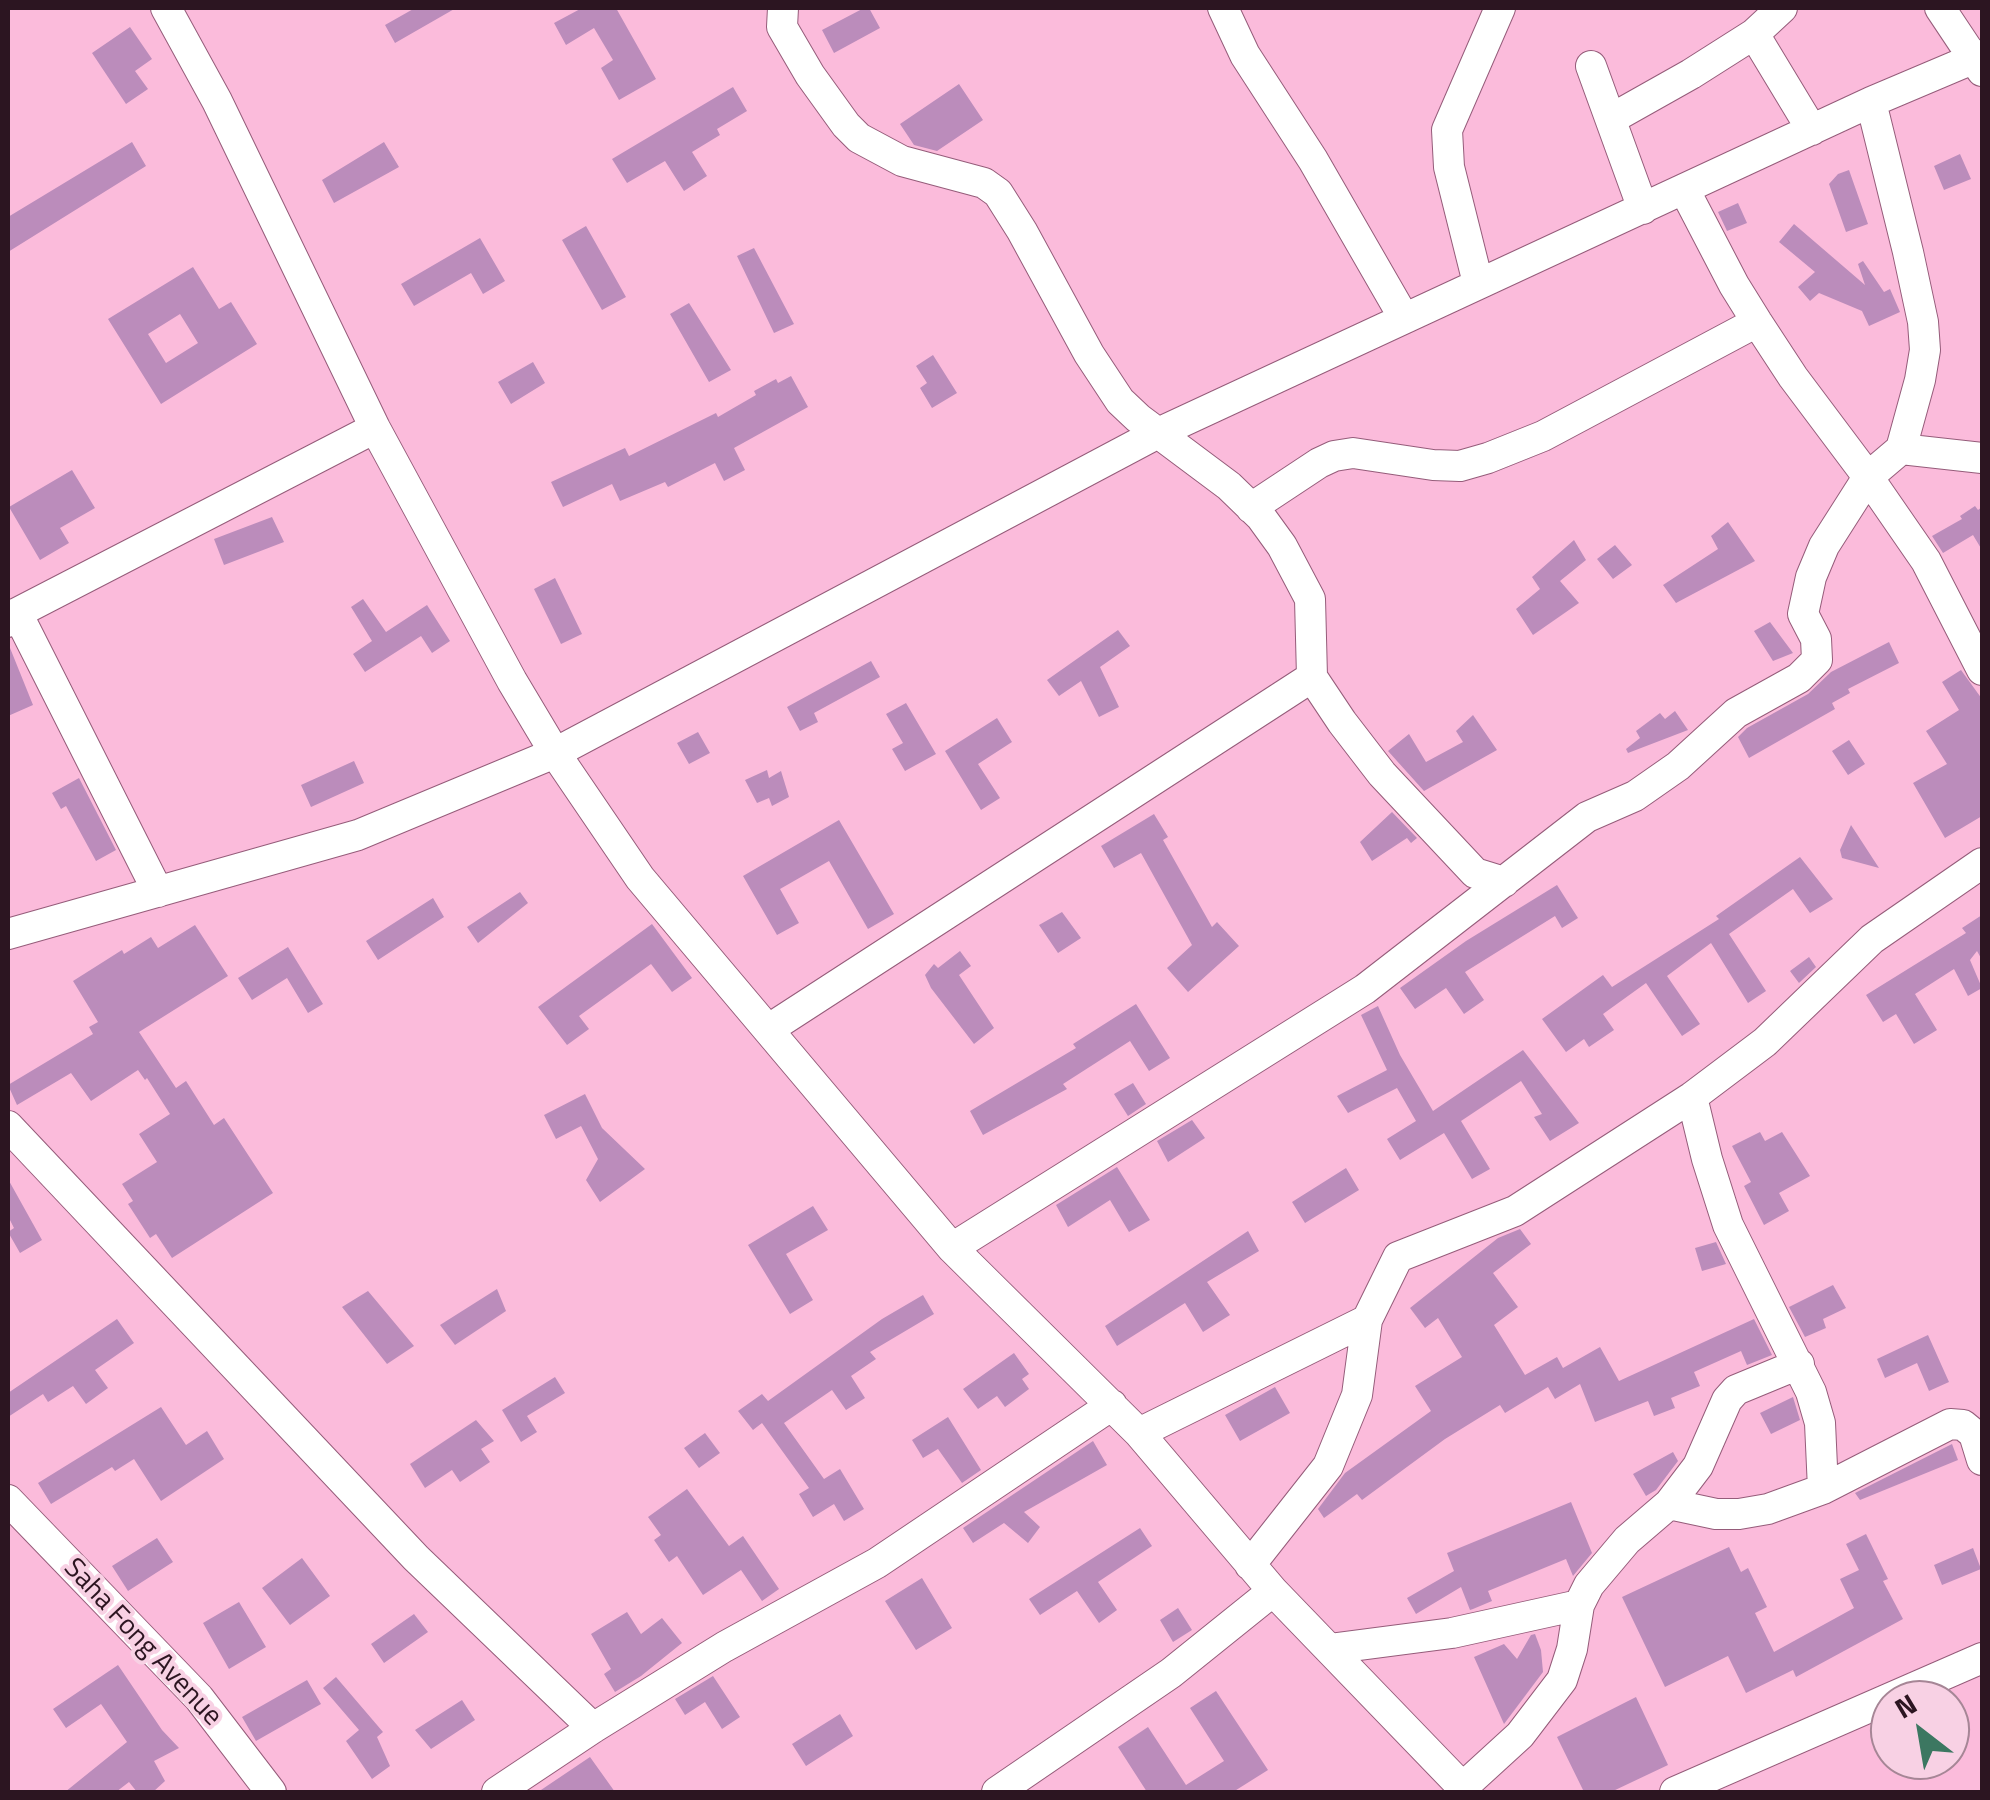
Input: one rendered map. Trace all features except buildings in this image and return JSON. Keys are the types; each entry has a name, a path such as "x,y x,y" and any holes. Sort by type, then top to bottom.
{"street":[{"path":"166,8 218,101 375,428 530,713 667,912 952,1248 1139,1433 1250,1565 1465,1790 1520,1734 1562,1680 1579,1604 1602,1566 1668,1504 1707,1451 1722,1411 1736,1390 1799,1364"},
{"path":"783,8 782,27 810,75 859,138 902,161 994,188 1022,230 1088,354 1120,401 1194,457 1252,508 1282,546 1310,599 1312,677 1382,774 1475,873 1504,882"},
{"path":"1223,8 1245,55 1313,160 1404,318"},
{"path":"1478,283 1448,167 1446,130 1500,8"},
{"path":"1611,119 1754,34 1782,8"},
{"path":"8,934 358,835 555,753 1158,433 1872,102 1980,61 1940,8"},
{"path":"1754,34 1812,130"},
{"path":"1591,66 1643,209"},
{"path":"952,1248 1365,989 1587,817 1635,796 1678,766 1736,712 1799,678 1817,660 1816,639 1803,614 1811,577 1824,546 1868,477 1901,449 1924,350 1923,322 1872,102"},
{"path":"1684,189 1756,322 1926,561 1982,670"},
{"path":"1252,508 1334,456 1353,453 1433,466 1460,466 1488,458 1543,436 1756,322"},
{"path":"158,892 12,617 375,428"},
{"path":"1901,449 1982,458"},
{"path":"769,1029 1312,677"},
{"path":"1250,1565 1328,1466 1358,1395 1367,1320 1398,1257 1515,1211 1692,1096 1765,1042 1872,938 1982,863"},
{"path":"1692,1096 1728,1225 1799,1364 1820,1423 1823,1489"},
{"path":"8,1126 416,1558 593,1728"},
{"path":"1139,1433 1367,1320"},
{"path":"497,1792 724,1647 877,1563 1112,1405"},
{"path":"1668,1504 1716,1514 1768,1509 1823,1489 1950,1424 1963,1424 1974,1434 1982,1460"},
{"name":"Saha Fong Avenue","path":"8,1500 199,1698 271,1792"},
{"path":"997,1792 1172,1673 1274,1591"},
{"path":"1330,1649 1452,1633 1579,1604"},
{"path":"1674,1792 1982,1658"}]}
